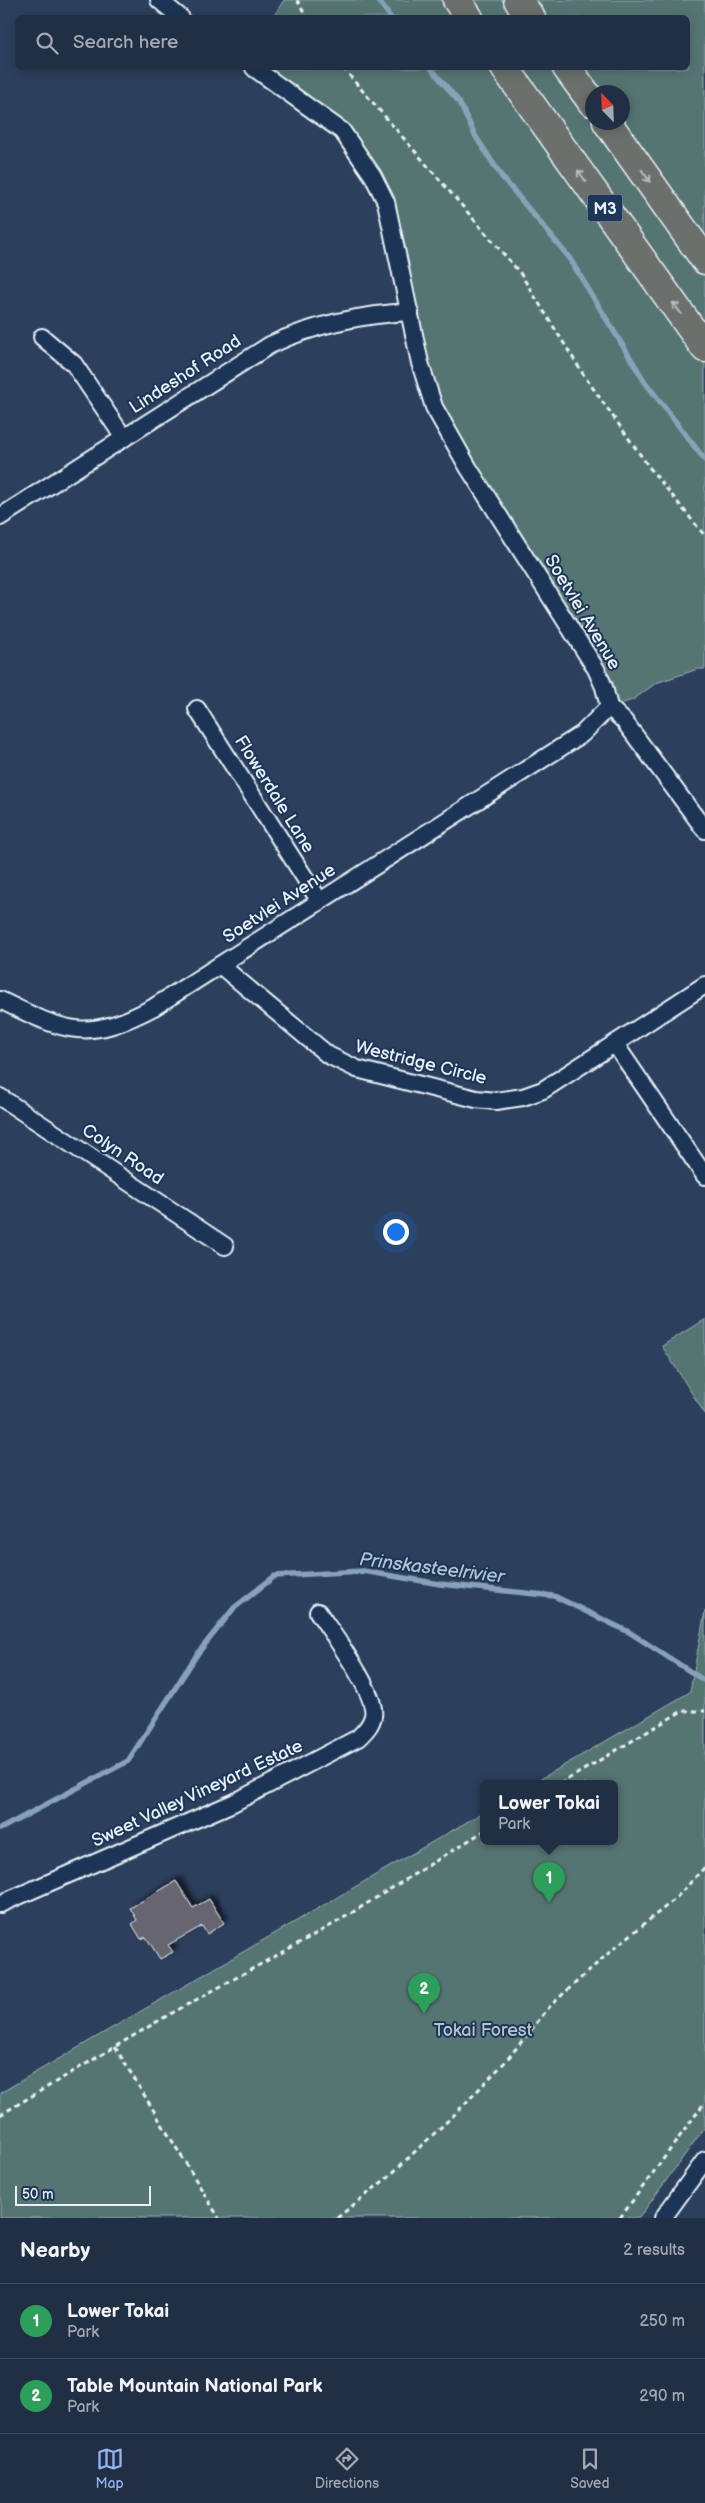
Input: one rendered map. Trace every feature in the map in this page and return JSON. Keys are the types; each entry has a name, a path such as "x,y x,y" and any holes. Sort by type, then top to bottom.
{"highway":[{"path":"456,0 467,15"},
{"path":"518,0 529,15"},
{"name":"M3","path":"506,70 705,348"},
{"path":"568,70 585,92"},
{"path":"614,130 705,260"}],"street":[{"path":"159,0 176,15"},
{"name":"Soetvlei Avenue","path":"0,1000 60,1027 85,1030 105,1028 128,1020 154,1007 582,734 608,707 604,686 596,669 445,429 426,384 386,202 360,154 342,131 257,70"},
{"name":"Lindeshof Road","path":"0,517 248,356 286,337 316,328 394,313 410,312"},
{"path":"42,337 74,364 124,438"},
{"path":"608,707 624,721 705,830"},
{"name":"Flowerdale Lane","path":"197,709 319,900"},
{"name":"Westridge Circle","path":"220,965 321,1049 340,1062 357,1069 476,1099 496,1101 523,1097 542,1090 705,985"},
{"path":"614,1044 705,1176"},
{"name":"Colyn Road","path":"0,1096 225,1246"},
{"name":"Sweet Valley Vineyard Estate","path":"0,1904 232,1803 358,1738 368,1728 373,1718 372,1699 318,1612"},
{"path":"662,2218 705,2160"}],"path":[{"path":"297,0 306,15"},
{"path":"345,70 520,272 585,377 649,466 705,536"},
{"path":"567,1780 682,1711 705,1711"},
{"path":"0,2115 115,2046 286,1949 338,1922 480,1833"},
{"path":"337,2218 387,2178 456,2113 506,2060 551,2005 612,1950 676,1900 705,1867"},
{"path":"115,2046 219,2218"},
{"path":"620,2218 705,2102"}],"green space":[{"path":"284,0 705,0 705,669 698,669 656,683 633,700 609,707 604,687 445,429 386,202 360,154 256,70 690,70 690,15 274,15"},
{"path":"705,1319 705,1414 662,1346"},
{"name":"Tokai Forest","path":"705,1611 705,2127 639,2218 0,2218 0,2093 480,1814 480,1845 618,1845 618,1780 539,1780 690,1692"}],"building":[{"path":"176,1881 193,1908 209,1899 224,1923 207,1934 202,1926 168,1945 173,1952 160,1959 146,1937 141,1939 132,1924 137,1920 130,1908"}],"waterway":[{"path":"378,0 389,15"},
{"path":"433,70 459,102 476,137 502,177 568,256 645,382 705,460"},
{"name":"Prinskasteelrivier","path":"0,1829 128,1761 198,1653 234,1608 275,1576 363,1571 440,1584 554,1596 629,1632 705,1681"}],"place":[{"name":"Lower Tokai","path":"549,1903"},
{"name":"Table Mountain National Park","path":"424,2014"}]}
